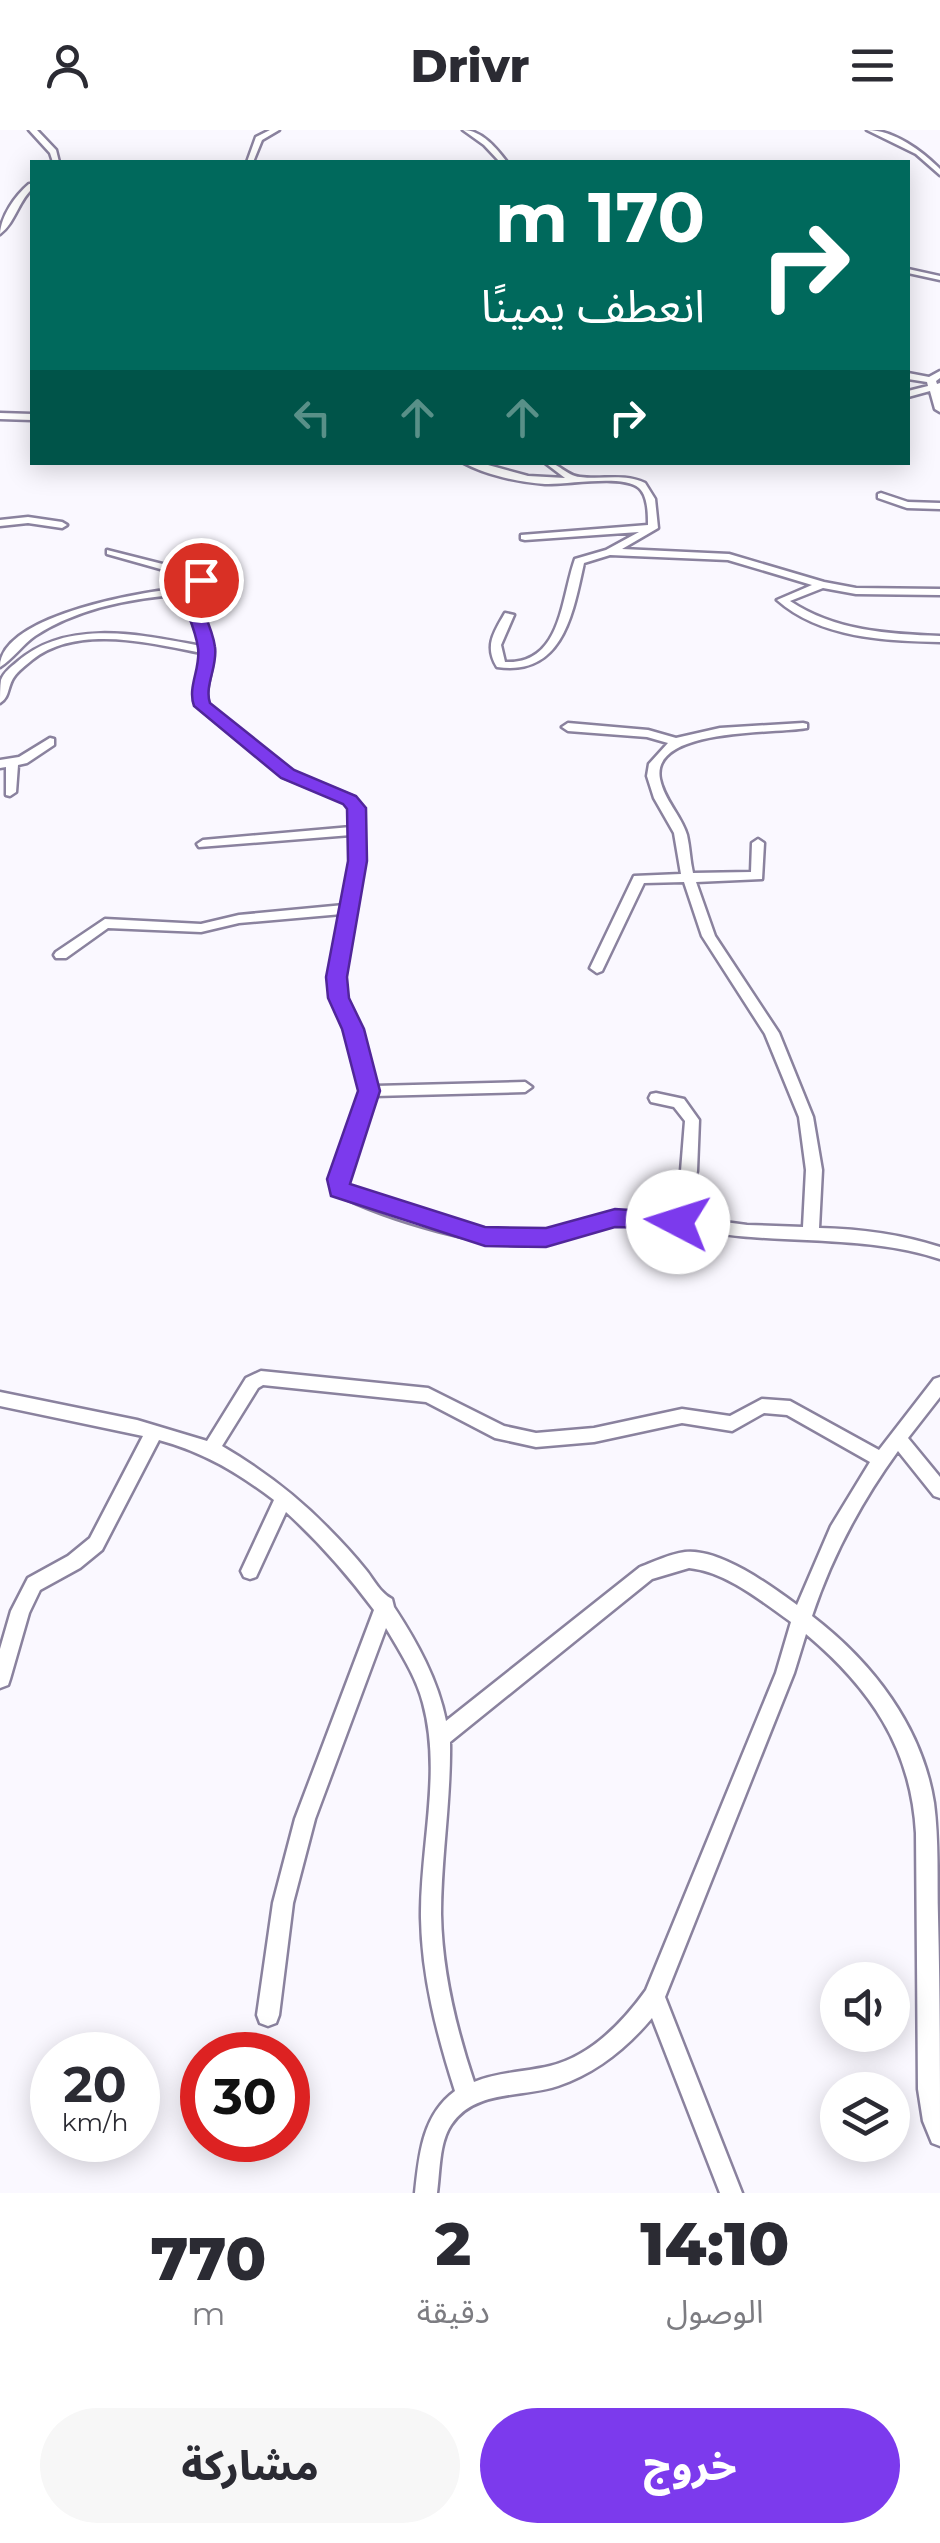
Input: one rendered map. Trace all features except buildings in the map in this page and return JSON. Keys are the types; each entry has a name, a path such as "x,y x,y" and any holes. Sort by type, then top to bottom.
{"street":[{"path":"33,130 54,152 56,160"},
{"path":"251,160 258,139 265,132 276,130"},
{"path":"467,130 502,160"},
{"path":"871,130 919,152 940,172"},
{"path":"0,229 13,203 30,188"},
{"path":"910,271 940,278"},
{"path":"910,376 936,382"},
{"path":"910,393 936,382"},
{"path":"936,382 940,409"},
{"path":"0,416 30,418"},
{"path":"475,465 508,476 578,482 622,480 643,485 648,491 653,528"},
{"path":"552,465 578,482"},
{"path":"881,496 908,505 940,506"},
{"path":"0,523 28,520 62,525"},
{"path":"525,538 653,528"},
{"path":"509,614 497,632 496,657 501,665 510,667 538,657 558,636 577,582 578,561 610,552 653,528"},
{"path":"112,552 202,578 191,604 207,651 206,672 198,694 202,706 287,774 350,800 356,808 358,861 338,988 369,1091 338,1179 339,1189 350,1196 485,1236 523,1240 615,1218 766,1232 811,1232 940,1253"},
{"path":"610,552 729,557 822,586 856,591 940,592"},
{"path":"822,586 782,600 866,634 893,639 940,639"},
{"path":"0,664 33,632 64,619 122,600 196,590"},
{"path":"0,700 11,672 34,655 65,642 104,636 207,651"},
{"path":"568,727 648,734 676,742 720,732 804,726"},
{"path":"10,792 6,764 50,742"},
{"path":"676,742 655,764 653,776 660,798 680,833 709,936 772,1033 806,1117 814,1170 811,1232"},
{"path":"203,844 356,831"},
{"path":"597,968 639,879 756,876 758,844"},
{"path":"61,955 105,923 201,928 239,919 348,909"},
{"path":"369,1091 524,1087"},
{"path":"656,1098 679,1104 692,1120 689,1171 678,1222"},
{"path":"210,1450 252,1383 261,1378 428,1395 502,1433 536,1440 594,1435 682,1416 732,1424 762,1406 778,1405 882,1460"},
{"path":"426,2193 431,2144 438,2126 466,2092 558,2074 597,2056 627,2031 654,1996 784,1672 800,1617 848,1512 940,1384"},
{"path":"0,1399 154,1434 210,1450 245,1467 284,1497 385,1605 421,1670 440,1738 431,1917 436,1976 466,2092"},
{"path":"1,1679 20,1611 34,1584 74,1562 96,1544 154,1434"},
{"path":"899,1440 940,1490"},
{"path":"250,1571 284,1497"},
{"path":"440,1738 646,1573 674,1562 694,1560 711,1565 800,1617 832,1642 872,1686 931,1790 926,1824 928,2074 940,2135"},
{"path":"268,2016 283,1903 305,1819 385,1605"},
{"path":"654,1996 731,2193"}],"route":[{"path":"201,580 191,600 207,647 206,672 198,694 202,706 287,774 350,800 356,808 358,861 336,977 369,1091 338,1179 339,1189 350,1196 485,1236 523,1240 546,1238 615,1218 678,1222"}]}
